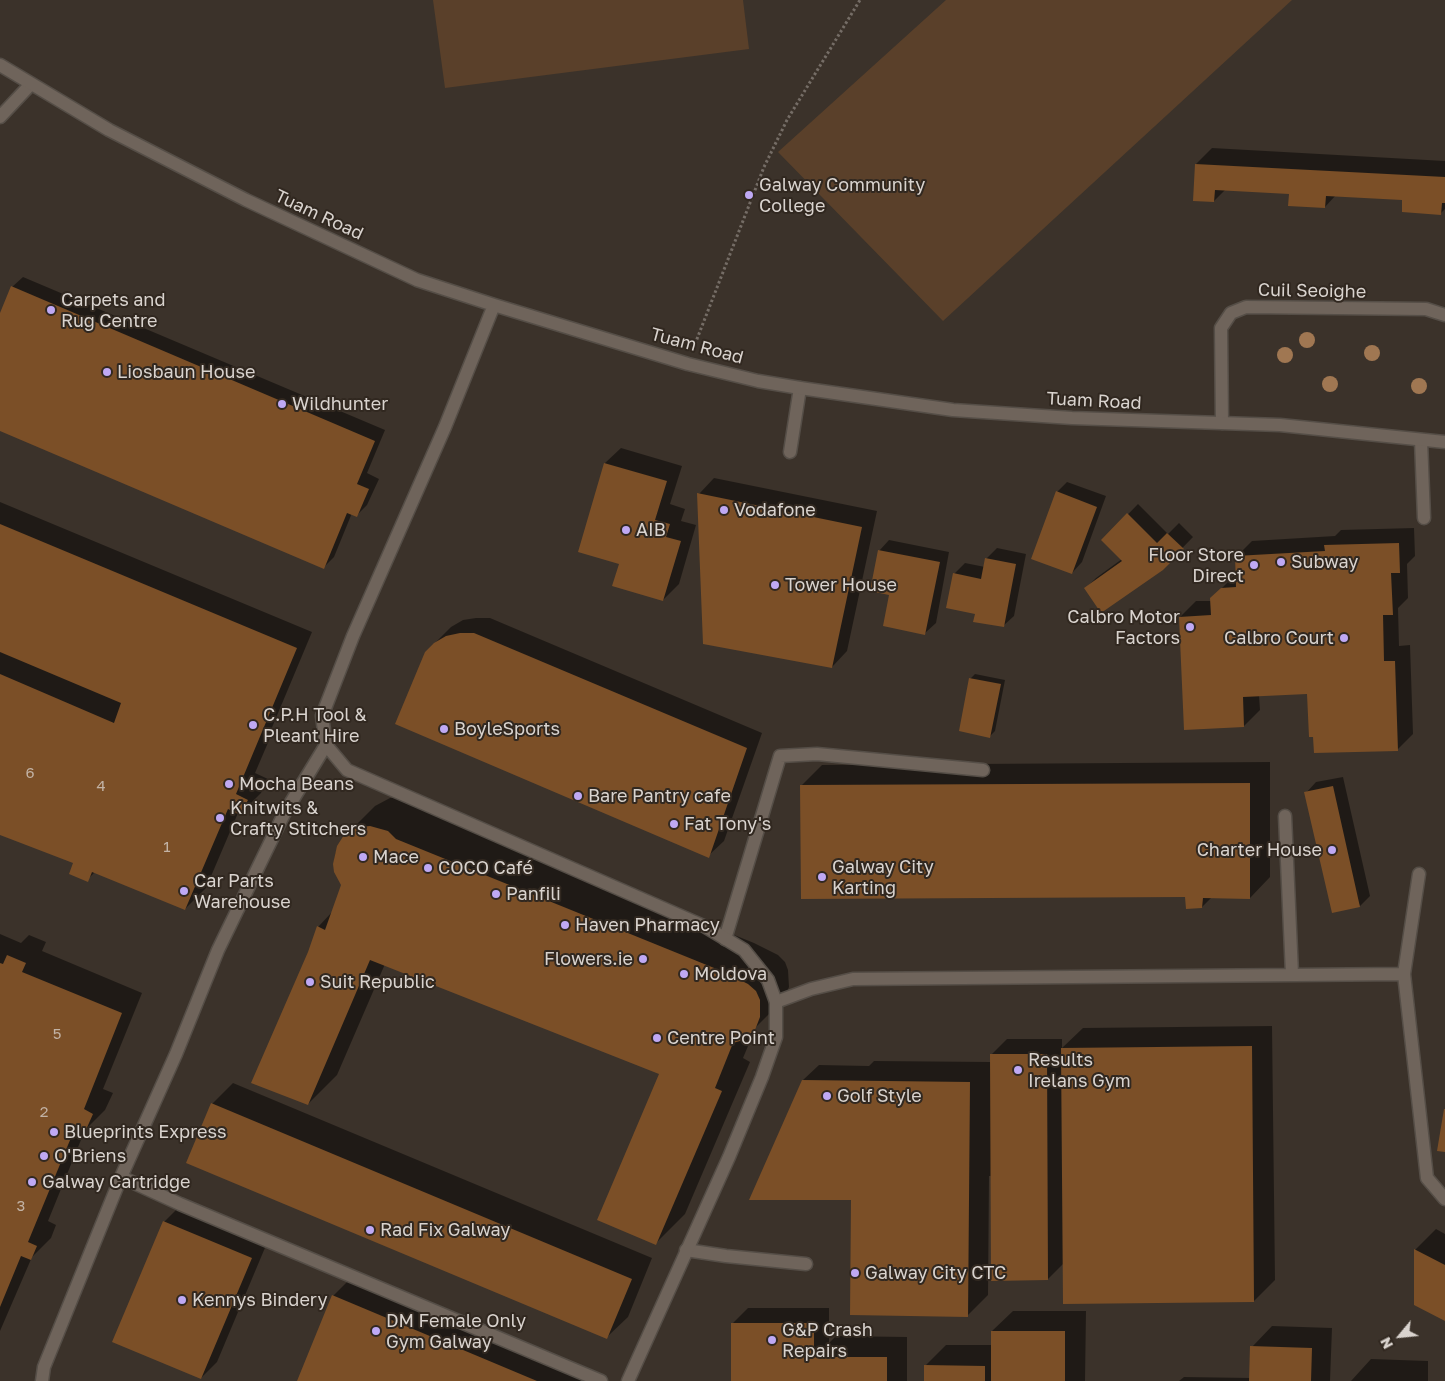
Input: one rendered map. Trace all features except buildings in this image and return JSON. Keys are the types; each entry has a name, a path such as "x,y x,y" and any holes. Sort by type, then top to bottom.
{"street":[{"name":"Tuam Road","path":"0,65 110,130 246,200 417,280 688,364 800,388 953,410 1072,418 1280,425 1445,442"},
{"path":"0,117 31,84"},
{"path":"494,305 445,427 353,636 322,716 326,745 347,770 698,924 744,950 768,980 776,1002 776,1037 762,1077 729,1157 628,1381"},
{"name":"Cuil Seoighe","path":"1222,423 1221,328 1231,313 1246,307 1426,309 1445,315"},
{"path":"790,452 800,388"},
{"path":"1421,440 1424,518"},
{"path":"42,1381 44,1367 121,1177 176,1054 222,942 284,814 326,745"},
{"path":"725,938 780,756 817,754 983,770"},
{"path":"1285,816 1292,974"},
{"path":"1419,874 1404,974 1426,1178 1445,1199"},
{"path":"776,1002 811,989 853,979 1404,974"},
{"path":"121,1177 180,1204 601,1381"},
{"path":"686,1250 806,1264"}],"path":[{"path":"688,364 711,300 764,167 787,120 860,0"}],"shaded area":[{"path":"433,0 743,0 749,49 445,88"},
{"path":"946,0 1292,0 943,321 778,152"}],"place":[{"name":"Galway Community College","path":"749,195"},
{"name":"Carpets and Rug Centre","path":"51,310"},
{"name":"Liosbaun House","path":"107,372"},
{"name":"Wildhunter","path":"282,404"},
{"name":"Vodafone","path":"724,510"},
{"name":"AIB","path":"626,530"},
{"name":"Subway","path":"1281,562"},
{"name":"Floor Store Direct","path":"1254,565"},
{"name":"Tower House","path":"775,585"},
{"name":"Calbro Motor Factors","path":"1190,627"},
{"name":"Calbro Court","path":"1344,638"},
{"name":"C.P.H Tool & Pleant Hire","path":"253,725"},
{"name":"BoyleSports","path":"444,729"},
{"name":"Mocha Beans","path":"229,784"},
{"name":"Bare Pantry cafe","path":"578,796"},
{"name":"Knitwits & Crafty Stitchers","path":"220,818"},
{"name":"Fat Tony's","path":"674,824"},
{"name":"Charter House","path":"1332,850"},
{"name":"Mace","path":"363,857"},
{"name":"COCO Café","path":"428,868"},
{"name":"Galway City Karting","path":"822,877"},
{"name":"Car Parts Warehouse","path":"184,891"},
{"name":"Panfili","path":"496,894"},
{"name":"Haven Pharmacy","path":"565,925"},
{"name":"Flowers.ie","path":"643,959"},
{"name":"Moldova","path":"684,974"},
{"name":"Suit Republic","path":"310,982"},
{"name":"Centre Point","path":"657,1038"},
{"name":"Results Irelans Gym","path":"1018,1070"},
{"name":"Golf Style","path":"827,1096"},
{"name":"Blueprints Express","path":"54,1132"},
{"name":"O'Briens","path":"44,1156"},
{"name":"Galway Cartridge","path":"32,1182"},
{"name":"Rad Fix Galway","path":"370,1230"},
{"name":"Galway City CTC","path":"855,1273"},
{"name":"Kennys Bindery","path":"182,1300"},
{"name":"DM Female Only Gym Galway","path":"376,1331"},
{"name":"G&P Crash Repairs","path":"772,1340"}]}
